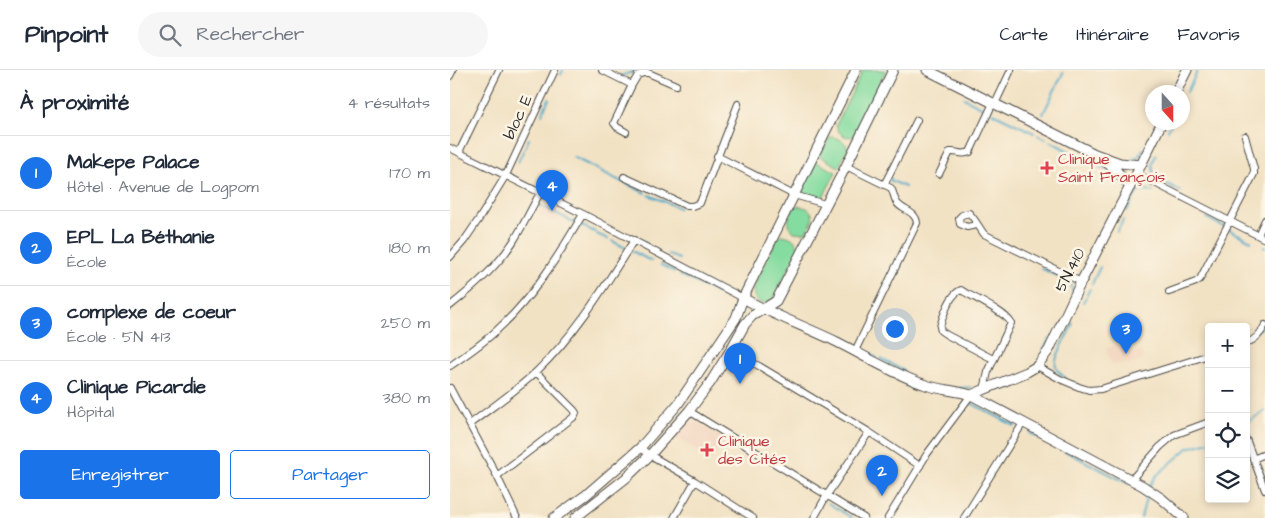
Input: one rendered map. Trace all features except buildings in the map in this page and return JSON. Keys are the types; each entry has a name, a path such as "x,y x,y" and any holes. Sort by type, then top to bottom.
{"main road":[{"path":"554,518 586,495 640,448 678,404 728,330 736,318 743,298 856,70"},
{"path":"575,518 626,478 650,455 710,383 745,324 752,316 776,301 893,70"},
{"path":"927,70 1095,154 1120,163 1141,165"},
{"path":"1180,85 1187,70"},
{"name":"5N.410","path":"971,395 1037,366 1049,350 1081,282 1158,130"},
{"path":"1095,154 1116,170 1130,187"},
{"path":"743,298 763,310 908,378 925,385 971,395 1143,486 1161,498 1184,518"}],"street":[{"path":"450,76 453,70"},
{"path":"459,152 499,70"},
{"name":"bloc E","path":"450,257 464,241 506,176 555,70"},
{"path":"602,70 632,85"},
{"path":"939,174 950,152 965,154 970,152 1010,70"},
{"path":"626,132 616,127 614,123 638,75 646,72 676,85"},
{"path":"624,177 687,206 700,202 738,104"},
{"path":"884,185 917,120"},
{"path":"1169,292 1200,279 1255,171 1245,136"},
{"path":"450,148 634,240 743,298"},
{"path":"717,156 794,195 825,204"},
{"path":"846,166 892,190 897,204 917,218 917,222 855,352"},
{"path":"1137,174 1265,239"},
{"path":"450,306 484,277 500,259 513,242 540,193"},
{"path":"450,366 497,330 523,303 554,262 583,214"},
{"path":"1258,235 1265,220"},
{"path":"977,225 984,234 991,238 1081,282"},
{"path":"470,424 536,372 567,338 592,305 634,240"},
{"path":"984,390 985,380 1011,325 1010,319 961,290 955,294 946,308 940,327 941,331 994,359"},
{"path":"1250,341 1260,334 1265,325"},
{"path":"730,351 760,366 869,432 920,466"},
{"path":"1037,366 1069,384 1089,390 1205,357"},
{"path":"497,476 576,416 574,410 536,372"},
{"path":"450,388 517,518"},
{"path":"888,518 920,466 971,395"},
{"path":"689,410 864,518"},
{"path":"964,518 1023,423"},
{"path":"1132,480 1160,447 1174,435 1205,423"},
{"path":"814,518 869,432"},
{"path":"640,448 753,518"},
{"path":"1250,450 1265,490"},
{"path":"1253,459 1265,454"},
{"path":"674,518 695,481"}],"shaded area":[{"path":"548,202 564,208 560,218 553,222 539,215"},
{"path":"1118,344 1127,348 1128,354 1138,351 1144,355 1141,361 1131,364 1112,365 1106,349"},
{"name":"Clinique des Cités","path":"691,422 697,422 725,440 712,460 676,438"}],"green space":[{"path":"863,70 886,70 854,136 845,136 840,133 836,125"},
{"path":"831,137 841,140 848,148 839,167 819,156"},
{"path":"816,162 836,172 821,201 801,195 801,191"},
{"path":"797,206 804,207 811,212 811,224 804,233 794,232 788,225 790,214"},
{"path":"780,235 792,238 799,248 774,298 766,303 760,303 754,297 753,288"}],"waterway":[{"path":"561,75 563,70"},
{"path":"619,76 633,72"},
{"path":"1190,86 1197,72"},
{"path":"1043,114 1063,73"},
{"path":"964,98 987,110"},
{"path":"542,114 549,99"},
{"path":"993,113 1034,133"},
{"path":"1038,135 1046,139"},
{"path":"518,162 529,139"},
{"path":"1050,141 1072,153"},
{"path":"1132,160 1138,157 1143,149"},
{"path":"1156,155 1153,166 1156,177"},
{"path":"573,157 624,183"},
{"path":"1092,163 1114,174"},
{"path":"891,178 890,180 905,187"},
{"path":"1159,180 1166,183"},
{"path":"627,184 645,193"},
{"path":"1167,184 1173,187"},
{"path":"1174,188 1180,191"},
{"path":"1127,211 1136,194 1143,190 1153,192"},
{"path":"649,195 679,208"},
{"path":"539,205 552,211"},
{"path":"554,212 575,223"},
{"path":"1207,218 1224,227"},
{"path":"1117,232 1123,220"},
{"path":"580,225 595,232"},
{"path":"1228,229 1251,241"},
{"path":"597,234 608,239"},
{"path":"630,235 646,243"},
{"path":"612,241 626,248"},
{"path":"632,251 651,261"},
{"path":"668,254 679,259"},
{"path":"661,265 675,272"},
{"path":"1092,284 1100,267"},
{"path":"1041,268 1059,277"},
{"path":"680,275 689,279"},
{"path":"1061,278 1071,285 1072,291"},
{"path":"691,280 725,297"},
{"path":"1087,294 1090,289"},
{"path":"1083,302 1086,297"},
{"path":"1070,330 1073,323"},
{"path":"1251,336 1261,327"},
{"path":"1065,339 1069,331"},
{"path":"1044,350 1049,339"},
{"path":"1061,346 1064,340"},
{"path":"1061,348 1057,357 1056,368 1066,378"},
{"path":"865,351 877,358"},
{"path":"881,359 904,371"},
{"path":"960,388 970,387"},
{"path":"967,401 1015,426"},
{"path":"1250,420 1265,411"},
{"path":"1030,433 1129,484"},
{"path":"1149,487 1156,476 1188,448 1205,443"},
{"path":"1260,464 1265,478"},
{"path":"1141,518 1147,494"},
{"path":"828,503 852,518"}],"place":[{"name":"Clinique Saint François","path":"1047,168"},
{"name":"Clinique Picardie","path":"552,211"},
{"name":"complexe de coeur","path":"1126,354"},
{"name":"Makepe Palace","path":"740,384"},
{"name":"Clinique des Cités","path":"707,450"},
{"name":"EPL La Béthanie","path":"882,496"}]}
